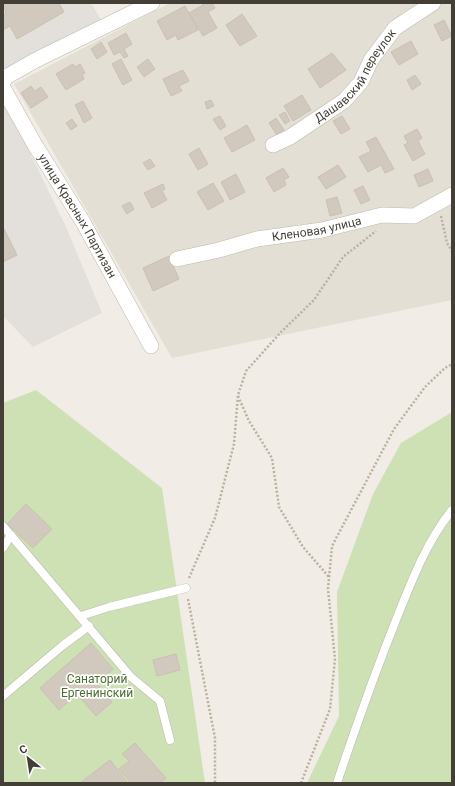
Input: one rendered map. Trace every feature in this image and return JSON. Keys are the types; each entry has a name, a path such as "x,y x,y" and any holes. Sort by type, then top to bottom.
{"street":[{"path":"3,82 6,77 36,60 152,3"},
{"name":"Дашавский переулок","path":"273,145 290,137 344,101 361,82 371,60 395,28 433,3"},
{"name":"улица Красных Партизан","path":"3,88 35,145 83,222 151,346"},
{"name":"Кленовая улица","path":"177,259 257,240 322,230 382,215 414,216 452,195"}],"lane":[{"path":"337,783 380,660 420,561 444,520 452,510"},
{"path":"3,526 131,676 160,701 170,740"},
{"path":"3,548 11,535"},
{"path":"81,616 109,606 186,588"},
{"path":"3,696 88,626"}],"path":[{"path":"438,202 443,229 447,243 452,251"},
{"path":"215,783 215,738 186,588 215,518 234,444 238,395 246,371 282,331 314,300 343,258 380,229"},
{"path":"301,783 330,709 335,659 328,589 332,546 394,429 425,387 445,368 452,364"},
{"path":"238,395 249,421 272,458 274,481 279,507 303,547 329,577"}],"shaded area":[{"path":"3,3 91,3 102,21 3,77"},
{"path":"170,3 452,3 452,300 172,358 14,84"},
{"path":"3,97 66,227 102,313 33,347 3,316"}],"green space":[{"name":"Санаторий Ергенинский","path":"36,390 162,488 205,783 3,783 3,403"},
{"path":"452,412 452,783 307,783 339,716 337,592 373,494 401,443"}],"building":[{"path":"3,3 59,3 64,12 17,39 10,26 3,30 3,15 6,13"},
{"path":"202,3 212,3 215,8 208,12 217,28 203,36 189,13 203,5"},
{"path":"185,6 198,30 178,40 176,35 167,40 157,21"},
{"path":"242,14 257,36 240,46 226,25"},
{"path":"444,20 452,36 442,41 434,25"},
{"path":"126,33 132,44 124,49 128,56 124,58 120,52 114,55 108,43"},
{"path":"411,41 418,54 399,65 391,52"},
{"path":"101,42 107,52 97,59 91,49"},
{"path":"332,53 346,70 320,88 308,69"},
{"path":"121,59 132,80 123,85 112,64"},
{"path":"148,59 155,69 144,77 137,67"},
{"path":"73,64 75,67 80,64 85,73 82,75 84,79 66,90 56,74"},
{"path":"183,70 189,81 179,86 182,91 171,96 163,79"},
{"path":"415,75 421,84 412,90 407,80"},
{"path":"31,86 35,91 41,87 48,97 31,108 21,93"},
{"path":"302,95 311,110 293,121 284,106"},
{"path":"211,100 214,106 207,109 205,102"},
{"path":"83,101 92,118 84,123 75,105"},
{"path":"285,112 290,121 285,124 279,115"},
{"path":"220,116 226,126 220,130 213,119"},
{"path":"342,116 350,129 341,134 333,121"},
{"path":"276,118 284,130 277,135 269,123"},
{"path":"72,119 77,126 71,130 66,123"},
{"path":"247,125 255,140 232,152 224,138"},
{"path":"417,129 422,138 418,141 425,154 413,161 404,145 408,143 404,136"},
{"path":"376,137 394,169 385,173 381,165 368,172 359,157 371,151 366,142"},
{"path":"199,148 208,164 198,170 189,154"},
{"path":"150,159 155,166 148,170 143,163"},
{"path":"338,165 346,177 326,189 318,177"},
{"path":"283,168 289,177 284,180 286,185 274,192 266,178"},
{"path":"428,169 433,181 419,187 414,175"},
{"path":"236,174 245,192 230,200 221,182"},
{"path":"213,183 224,201 208,210 197,192"},
{"path":"163,184 165,189 162,191 167,200 152,208 144,193"},
{"path":"363,186 370,200 361,204 354,190"},
{"path":"337,197 342,213 330,216 326,200"},
{"path":"130,202 134,209 127,214 122,206"},
{"path":"3,227 17,255 3,262"},
{"path":"169,256 179,279 153,291 143,268"},
{"path":"26,504 52,529 33,548 7,524"},
{"path":"91,643 113,669 97,684 112,702 96,716 77,694 59,710 40,688"},
{"path":"176,654 180,670 157,676 153,660"},
{"path":"135,743 166,778 160,783 131,783 119,769 129,761 122,754"},
{"path":"110,760 128,783 80,783"}]}
